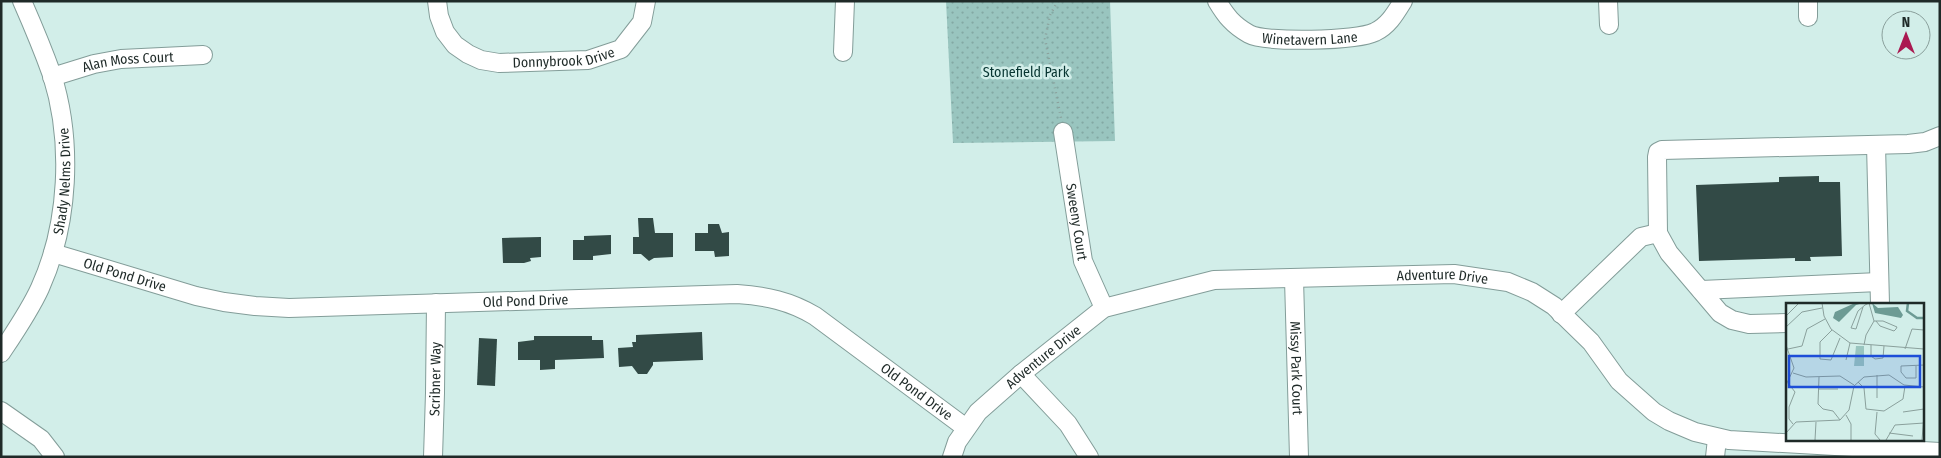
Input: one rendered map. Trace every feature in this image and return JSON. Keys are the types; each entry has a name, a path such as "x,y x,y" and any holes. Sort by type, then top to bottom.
{"street":[{"name":"Shady Nelms Drive","path":"1,353 40,288 53,253 65,177 63,132 52,77 22,1"},
{"name":"Donnybrook Drive","path":"437,1 439,16 445,32 455,44 468,54 481,60 499,63 588,60 621,49 642,22 646,1"},
{"path":"844,52 845,1"},
{"name":"Winetavern Lane","path":"1217,1 1229,21 1250,36 1280,39 1354,38 1375,32 1392,19 1403,1"},
{"path":"1608,1 1609,25"},
{"name":"Alan Moss Court","path":"52,77 94,64 120,59 203,55"},
{"name":"Sweeny Court","path":"1063,132 1083,261 1104,308"},
{"path":"1786,323 1749,324 1732,320 1720,313 1668,253 1658,233 1658,152 1662,150 1876,145 1925,142 1940,136"},
{"path":"1876,145 1880,303"},
{"path":"1561,314 1642,237 1658,233"},
{"name":"Old Pond Drive","path":"53,253 196,296 255,306 289,308 737,294 778,299 798,306 815,316 966,428"},
{"name":"Adventure Drive","path":"952,457 957,442 978,412 1021,374 1104,308 1214,280 1454,274 1508,282 1532,292 1561,314 1591,342 1619,381 1640,402 1669,421 1717,439 1940,452"},
{"name":"Missy Park Court","path":"1294,279 1299,457"},
{"path":"1701,290 1879,282"},
{"name":"Scribner Way","path":"433,457 436,304"},
{"path":"1021,374 1068,424 1090,457"},
{"path":"1,410 41,439 55,457"},
{"path":"1715,457 1717,439"}],"path":[{"path":"1058,1 1050,15 1045,39 1063,132"}],"green space":[{"name":"Stonefield Park","path":"946,1 1110,1 1115,141 953,143"}],"building":[{"path":"1819,176 1819,182 1840,182 1842,256 1810,257 1811,261 1795,261 1795,258 1699,261 1696,185 1779,182 1779,177"},
{"path":"638,218 653,218 655,233 673,233 673,257 654,258 649,261 641,254 633,254 633,237 639,237"},
{"path":"708,224 719,224 722,233 729,232 729,256 715,257 714,251 695,251 695,233 708,233"},
{"path":"611,235 611,254 593,256 593,260 573,260 573,240 584,240 584,236"},
{"path":"541,237 541,257 530,258 531,261 524,263 503,263 502,238"},
{"path":"702,332 703,360 653,362 647,374 638,374 632,366 619,367 618,348 633,347 632,342 636,342 636,335"},
{"path":"534,336 592,336 592,340 603,340 604,358 555,360 555,369 540,370 540,360 518,360 518,342 534,340"},
{"path":"479,338 497,339 495,386 477,385"}]}
